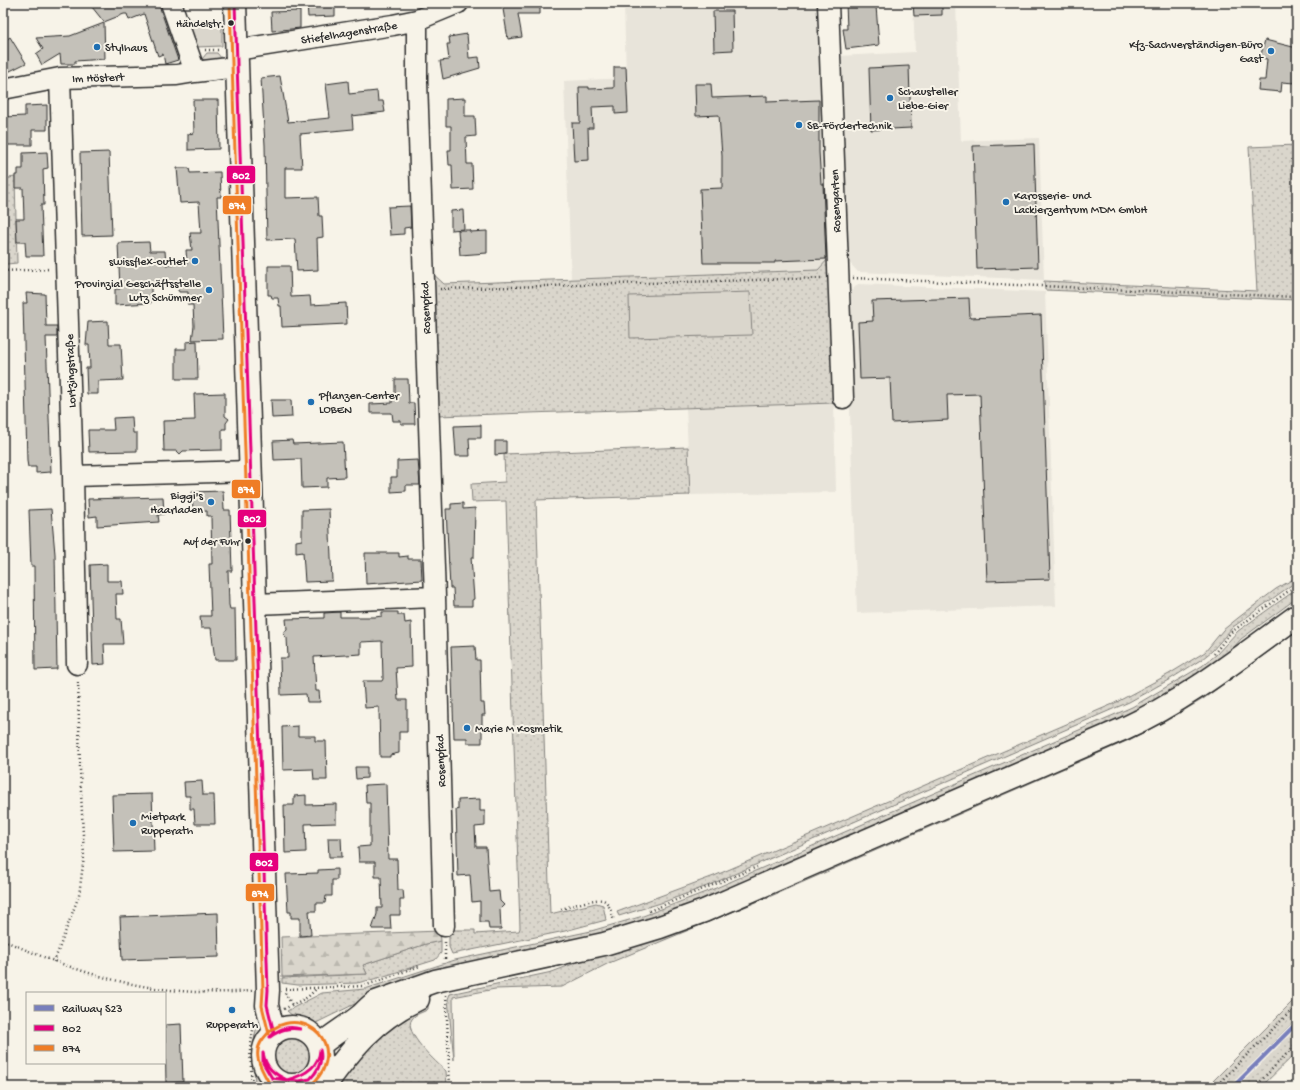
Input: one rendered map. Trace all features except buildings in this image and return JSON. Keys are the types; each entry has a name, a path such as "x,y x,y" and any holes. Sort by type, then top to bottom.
{"main road":[{"path":"235,3 255,604 275,989 267,1005 298,1034 321,1059 317,1071 306,1082 284,1085 265,1069 262,1058 266,1043 298,1034 329,1037 360,1016 368,1007 435,981 580,950 660,927 704,911 1108,736 1150,716 1193,691 1230,666 1297,616"},
{"path":"1230,666 1234,652 1240,645 1297,603"},
{"path":"324,1087 360,1041 379,1022 397,1009 420,999 445,991 557,967 568,962 580,950"}],"street":[{"path":"171,3 195,72"},
{"name":"Stiefelhagenstraße","path":"195,72 237,59 417,20 458,3"},
{"name":"Rosengarten","path":"828,3 837,277 843,398"},
{"name":"Rosenpfad","path":"417,20 417,89 435,596 444,926"},
{"name":"Im Höstert","path":"3,89 60,78 177,75 195,72"},
{"name":"Lortzingstraße","path":"60,78 73,476 77,664"},
{"path":"73,476 251,472"},
{"path":"255,604 435,596"}],"path":[{"path":"3,271 66,269"},
{"path":"425,289 837,277 1297,297"},
{"path":"1210,657 1230,633 1297,585"},
{"path":"54,962 79,895 84,858 77,664"},
{"path":"644,912 702,891 764,864"},
{"path":"561,909 602,899 610,908 614,921"},
{"path":"608,923 619,920"},
{"path":"3,940 54,962 112,980 141,987 181,992 220,993 275,989 364,986 423,965"},
{"path":"438,961 452,958"},
{"path":"275,989 292,1005"},
{"path":"445,991 450,1087"},
{"path":"1215,1087 1297,1005"},
{"path":"252,1087 250,1049 254,1021"},
{"path":"1255,1087 1297,1044"}],"shaded area":[{"path":"624,3 820,3 829,258 818,270 571,280 564,81 626,78"},
{"path":"913,3 956,3 961,141 1039,138 1044,280 858,272 845,258 839,56 915,52"},
{"path":"858,284 1045,292 1056,606 857,613 846,296"},
{"path":"834,403 836,492 690,495 686,407"},
{"path":"1297,1018 1297,1026 1238,1087 1229,1087"}],"green space":[{"path":"185,20 222,20 222,46 196,47"},
{"path":"207,53 217,53 222,59 207,61 202,59"},
{"path":"1297,145 1297,300 1045,290 1044,281 1257,291 1249,147"},
{"path":"15,177 17,263 7,264 3,267 3,179"},
{"path":"829,258 834,403 437,416 430,271 444,284 818,270"},
{"path":"750,292 752,335 630,338 629,296"},
{"path":"688,447 690,495 536,500 550,914 596,903 603,905 606,920 565,931 452,954 449,947 449,930 475,930 475,934 519,931 520,928 506,501 472,502 471,484 505,482 504,454"},
{"path":"1297,577 1297,581 1233,627 1212,651 1202,659 1129,702 707,886 664,902 619,916 617,912 714,876 1113,704 1169,674 1205,652 1223,630 1276,589"},
{"path":"1297,589 1297,598 1241,639 1222,661 1142,711 655,920 375,994 316,1023 301,1023 287,1011 322,993 365,989 455,960 591,931 643,916 716,888 1132,707 1202,666 1216,655 1238,631"},
{"path":"1297,626 1297,631 1203,699 1166,721 1129,740 771,896 609,963 562,987 495,989 453,997 454,1060 448,999 450,994 552,972 1112,743"},
{"path":"440,931 441,941 426,944 363,965 367,974 282,977 281,937"},
{"path":"441,941 441,953 435,960 378,978 357,983 298,985 282,983 282,978 367,974 363,965 426,944"},
{"path":"1297,997 1297,1018 1229,1087 1207,1087"},
{"path":"428,1004 428,1009 414,1017 410,1025 416,1039 422,1047 446,1071 447,1087 332,1087 368,1042 409,1011"},
{"path":"261,1021 264,1031 255,1057 259,1073 267,1087 255,1087 254,1043 257,1027"},
{"path":"1297,1026 1297,1052 1261,1087 1237,1087"},
{"path":"297,1033 301,1034 311,1043 314,1047 314,1065 305,1075 297,1079 287,1079 279,1075 270,1065 269,1051 273,1043 283,1034"}],"rail line":[{"name":"S23","path":"1233,1087 1297,1023"}],"transit line":[{"name":"874","path":"230,3 263,990 262,1006 269,1034"},
{"name":"802","path":"235,3 268,990 267,1005 274,1033"},
{"name":"874","path":"268,1081 258,1060 258,1050 263,1039 273,1029 285,1023 298,1023 309,1026 319,1033 325,1043 327,1056 323,1070 316,1080 311,1084 301,1086 271,1083"},
{"name":"802","path":"270,1037 284,1028 292,1027 300,1029"},
{"name":"802","path":"270,1037 284,1030 292,1028 300,1029"},
{"name":"802","path":"287,1080 299,1081 310,1079 319,1066 321,1058 320,1050"},
{"name":"802","path":"287,1080 309,1070 317,1062 320,1050"},
{"name":"802","path":"263,1053 268,1067 287,1080"},
{"name":"802","path":"263,1053 263,1063 272,1078 287,1080"}],"place":[{"name":"Händelstr.","path":"231,23"},
{"name":"Stylhaus","path":"97,47"},
{"name":"Kfz-Sachverständigen-Büro Gast","path":"1271,51"},
{"name":"Schausteller Liebe-Gier","path":"890,98"},
{"name":"SB-Fördertechnik","path":"799,125"},
{"name":"Karosserie- und Lackierzentrum MDM GmbH","path":"1006,202"},
{"name":"swissflex-outlet","path":"195,261"},
{"name":"Provinzial Geschäftsstelle Lutz Schümmer","path":"209,290"},
{"name":"Pflanzen-Center LOBEN","path":"311,402"},
{"name":"Biggi's Haarladen","path":"211,502"},
{"name":"Auf der Fuhr","path":"248,541"},
{"name":"Marie M Kosmetik","path":"467,728"},
{"name":"Mietpark Rupperath","path":"133,823"},
{"name":"Rupperath","path":"232,1010"}]}
